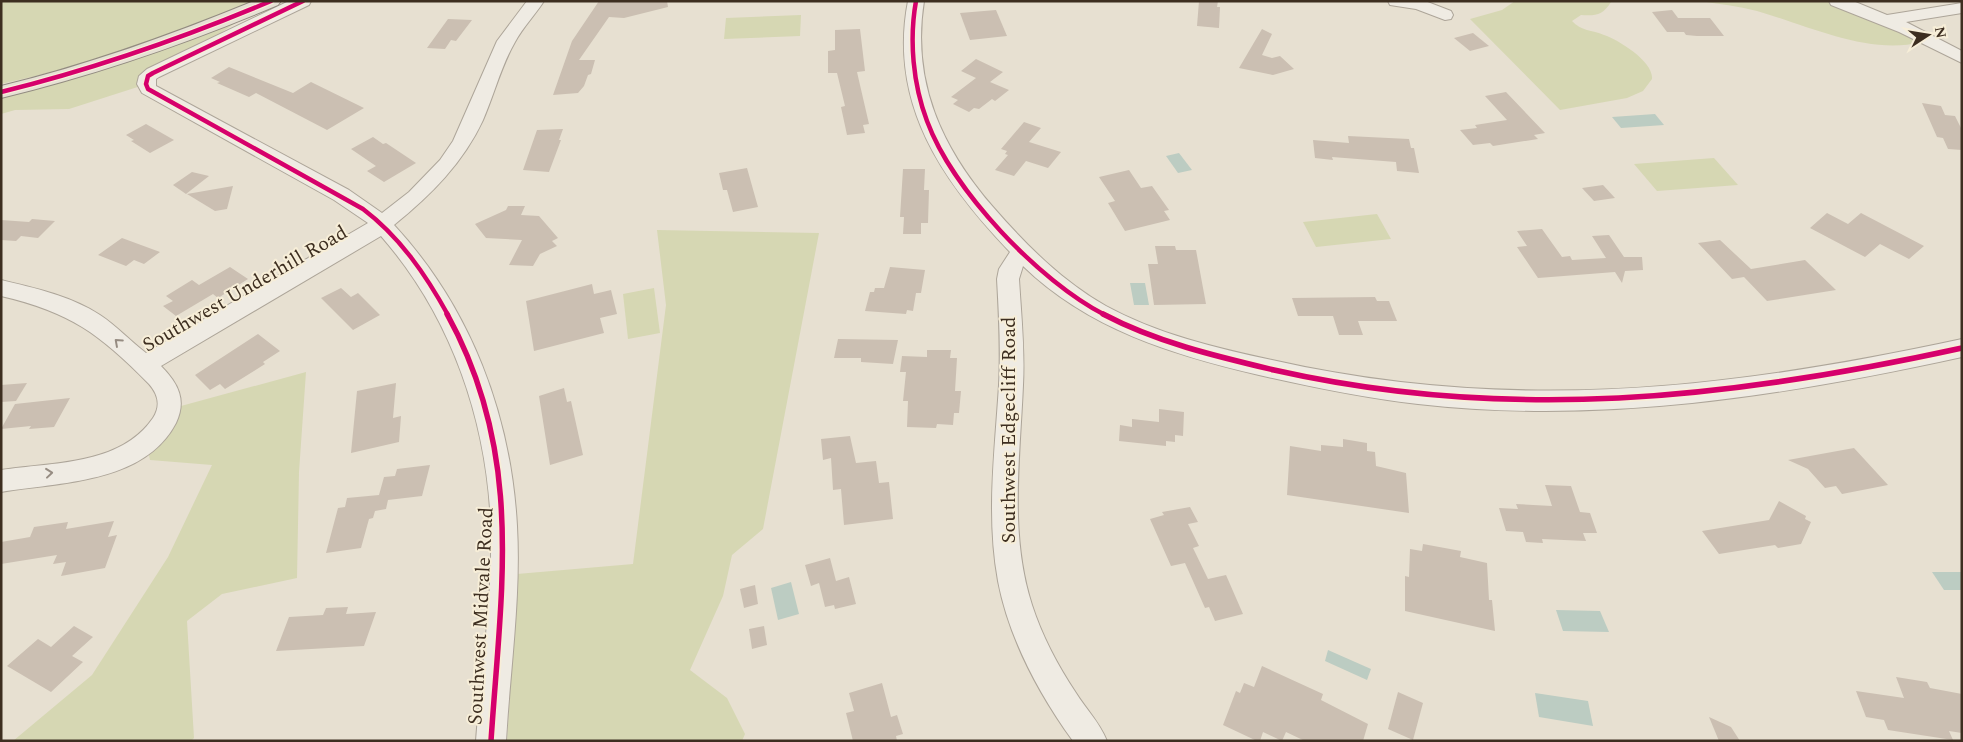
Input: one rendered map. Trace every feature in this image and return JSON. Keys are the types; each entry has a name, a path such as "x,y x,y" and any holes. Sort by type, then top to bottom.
{"main road":[{"path":"1,92 61,77 147,50 271,1"}],"street":[{"name":"Southwest Midvale Road","path":"304,1 152,73 146,80 148,89 338,194 382,224 418,268 448,315 473,371 492,435 502,494 504,528 490,741"},
{"name":"Southwest Underhill Road","path":"144,365 322,262 382,224 428,186 454,153 473,120 506,40 536,1"},
{"path":"916,1 912,24 915,76 919,103 930,131 953,172 1021,252 1047,276 1079,300 1130,328 1165,341 1260,368 1353,387 1420,396 1492,401 1629,400 1824,376 1962,348"},
{"path":"1396,1 1420,5 1445,15"},
{"path":"1837,1 1887,20 1962,58"},
{"path":"1887,20 1962,8"},
{"name":"Southwest Edgecliff Road","path":"1021,252 1010,269 1008,279 1012,356 1005,490 1007,549 1013,584 1036,650 1060,697 1092,741"},
{"path":"1,288 50,301 96,322 144,365 168,390 170,400 168,413 160,428 140,446 107,463 88,468 1,481"}],"green space":[{"path":"1,1 258,1 195,26 99,59 1,84"},
{"path":"1515,1 1617,1 1611,2 1599,14 1581,15 1572,21 1583,29 1600,33 1634,52 1642,59 1651,72 1652,79 1643,91 1627,98 1560,110 1470,19 1502,10"},
{"path":"1700,1 1828,1 1921,42 1881,45 1860,42 1817,31 1757,11"},
{"path":"801,15 800,36 724,39 726,18"},
{"path":"238,21 147,84 69,109 15,110 1,114 1,96"},
{"path":"1714,158 1738,185 1657,191 1634,164"},
{"path":"1377,214 1391,239 1316,247 1303,222"},
{"path":"657,230 819,233 763,529 732,555 723,596 690,670 727,698 745,734 742,741 507,741 517,574 633,564 666,305"},
{"path":"654,288 660,333 628,339 623,294"},
{"path":"306,372 299,472 297,578 222,594 187,621 194,738 191,741 13,741 92,675 168,557 212,465 150,460 147,446 172,420 181,406"}],"shaded area":[{"path":"1655,114 1664,125 1621,128 1612,117"},
{"path":"1179,153 1192,170 1178,173 1166,156"},
{"path":"1130,283 1145,283 1149,305 1134,305"},
{"path":"1932,572 1962,572 1962,590 1944,590"},
{"path":"791,582 799,614 778,620 771,588"},
{"path":"1556,610 1600,611 1609,632 1563,631"},
{"path":"1328,650 1371,669 1367,680 1325,661"},
{"path":"1535,693 1588,701 1593,726 1539,717"}],"building":[{"path":"599,1 667,1 668,7 624,18 609,17 579,60 595,60 591,74 588,75 584,86 578,93 553,95 572,41"},
{"path":"1199,1 1218,1 1217,7 1220,7 1219,28 1197,26"},
{"path":"996,10 1007,36 970,40 960,13"},
{"path":"1672,10 1678,18 1710,18 1724,36 1697,36 1686,35 1684,32 1667,32 1652,12"},
{"path":"448,19 472,20 456,41 451,40 445,49 427,48"},
{"path":"860,29 865,71 857,72 869,124 863,125 865,133 847,135 841,107 845,106 837,73 828,73 828,51 835,50 835,30"},
{"path":"1262,29 1272,34 1262,55 1272,58 1280,56 1294,69 1273,75 1239,68"},
{"path":"1473,33 1489,46 1470,51 1454,38"},
{"path":"976,59 1003,72 990,82 1009,90 995,101 992,99 979,109 974,108 969,112 953,104 958,100 951,97 976,78 961,71"},
{"path":"229,67 293,93 311,82 364,108 327,130 256,93 249,97 217,83 220,82 211,78"},
{"path":"1506,92 1545,133 1534,135 1538,139 1493,146 1490,143 1473,145 1460,130 1477,128 1475,125 1507,120 1485,96"},
{"path":"1922,103 1941,106 1945,115 1955,116 1962,130 1962,150 1948,149 1943,138 1937,137"},
{"path":"1024,122 1041,128 1029,142 1061,152 1048,168 1026,161 1014,176 995,170 1008,155 1005,154 1007,151 1001,149"},
{"path":"146,124 174,140 150,153 131,141 134,140 126,135"},
{"path":"563,129 559,140 561,140 549,172 523,170 537,130"},
{"path":"1348,136 1409,139 1411,148 1414,148 1419,173 1397,171 1396,162 1332,157 1333,160 1315,158 1313,140 1349,143"},
{"path":"373,137 383,144 386,143 416,163 384,182 367,171 376,166 351,149"},
{"path":"747,168 758,207 733,212 727,190 723,190 719,173"},
{"path":"903,169 925,169 924,190 929,190 928,223 921,223 921,234 903,234 904,217 900,217"},
{"path":"1129,170 1141,188 1152,186 1169,210 1164,211 1170,220 1125,231 1108,203 1115,201 1099,177"},
{"path":"192,172 209,176 186,194 173,185"},
{"path":"1603,185 1615,198 1594,201 1582,188"},
{"path":"233,186 227,209 215,211 187,194"},
{"path":"508,206 525,206 521,215 539,216 558,238 552,241 557,246 540,254 533,266 509,265 522,240 486,238 475,224 506,210"},
{"path":"1827,213 1848,224 1861,213 1924,246 1909,259 1880,244 1865,257 1810,228"},
{"path":"32,219 55,221 38,238 21,236 16,241 1,240 1,220 29,222"},
{"path":"1542,229 1562,257 1570,256 1572,260 1606,258 1592,236 1609,235 1624,257 1642,257 1643,270 1625,271 1622,283 1615,272 1538,278 1517,247 1527,246 1517,231"},
{"path":"122,238 160,252 144,264 134,260 126,266 98,255"},
{"path":"1720,240 1751,269 1805,260 1836,290 1767,301 1744,277 1732,279 1698,243"},
{"path":"1155,246 1175,246 1176,250 1196,250 1206,304 1154,305 1148,264 1158,264"},
{"path":"230,267 248,279 218,298 213,294 176,316 163,306 173,301 166,296 192,280 199,285"},
{"path":"890,267 925,270 921,293 916,293 913,311 907,310 906,314 865,311 870,292 874,292 875,288 884,288"},
{"path":"592,284 594,294 611,290 617,314 600,318 604,333 534,351 526,301"},
{"path":"341,288 351,297 358,293 380,315 353,330 321,298"},
{"path":"1375,297 1377,301 1389,301 1397,321 1358,321 1363,335 1339,335 1333,316 1298,316 1292,298"},
{"path":"258,334 280,351 263,362 265,364 225,389 220,384 210,390 195,375"},
{"path":"838,339 898,340 893,364 861,362 861,358 834,358"},
{"path":"927,350 951,350 950,358 957,358 955,391 961,391 959,413 954,413 953,425 937,424 936,428 907,427 908,401 903,401 906,372 900,372 902,356 927,357"},
{"path":"27,383 16,401 1,402 1,385"},
{"path":"396,383 393,418 401,416 399,442 351,453 357,391"},
{"path":"564,388 567,402 571,401 583,455 550,465 539,396"},
{"path":"70,398 54,427 29,429 31,426 1,429 15,404"},
{"path":"1159,409 1184,412 1183,436 1175,435 1175,442 1166,441 1166,446 1119,441 1120,425 1132,427 1132,419 1159,422"},
{"path":"850,436 856,463 876,461 879,483 889,482 893,519 844,525 841,489 833,490 831,458 823,460 821,439"},
{"path":"1343,439 1367,443 1367,451 1375,452 1376,466 1406,473 1409,513 1287,495 1290,446 1321,451 1321,445 1343,447"},
{"path":"1854,448 1888,485 1842,494 1836,486 1825,488 1808,469 1788,460"},
{"path":"430,465 422,496 388,500 386,509 375,511 373,518 369,519 361,548 326,553 338,508 345,507 347,498 379,495 384,477 395,476 397,469"},
{"path":"1545,485 1571,486 1580,512 1590,513 1597,533 1583,533 1586,541 1542,539 1543,543 1526,542 1523,532 1506,531 1499,508 1518,509 1516,504 1552,506"},
{"path":"1779,501 1806,516 1805,519 1811,522 1801,544 1778,548 1775,545 1719,554 1702,531 1769,520"},
{"path":"1190,507 1198,522 1188,524 1199,546 1193,548 1208,579 1226,575 1243,614 1215,621 1209,607 1205,608 1185,563 1171,566 1150,519 1164,515 1162,512"},
{"path":"114,521 108,537 117,535 105,568 61,576 66,562 53,564 57,555 1,564 1,542 30,537 34,527 68,522 66,529"},
{"path":"1423,544 1461,551 1460,557 1487,563 1489,600 1492,600 1495,631 1405,611 1405,576 1409,577 1410,549 1422,551"},
{"path":"830,558 836,581 849,577 856,604 835,609 834,605 825,607 819,583 811,586 805,565"},
{"path":"755,585 758,604 744,608 740,589"},
{"path":"348,607 346,614 376,612 364,646 276,651 289,617 323,615 326,608"},
{"path":"74,626 93,637 72,656 83,662 51,692 7,666 38,639 51,647"},
{"path":"764,626 767,645 752,649 749,629"},
{"path":"1262,666 1323,694 1321,700 1368,724 1363,741 1305,741 1286,732 1282,741 1263,732 1260,741 1257,741 1223,725 1236,691 1240,693 1244,683 1254,687"},
{"path":"1896,677 1927,682 1930,688 1962,694 1962,733 1949,731 1953,740 1888,730 1884,720 1866,717 1856,691 1904,698"},
{"path":"882,683 891,717 897,715 903,734 896,736 897,741 853,741 846,713 854,711 849,693"},
{"path":"1398,692 1423,703 1413,740 1388,729"},
{"path":"1709,717 1731,727 1740,741 1719,741"}],"cycle path":[{"path":"1,92 104,64 205,28 271,1"},
{"path":"303,1 153,73 148,76 146,84 148,89 341,195 374,216 410,255 433,288 454,325 485,405 495,447 501,487 504,527 503,580 491,741"},
{"path":"916,1 913,23 916,81 927,122 935,140 956,175 1009,239 1065,290 1114,320 1167,341 1240,362 1329,382 1419,395 1510,401 1601,400 1692,394 1783,383 1873,367 1962,348"}]}
